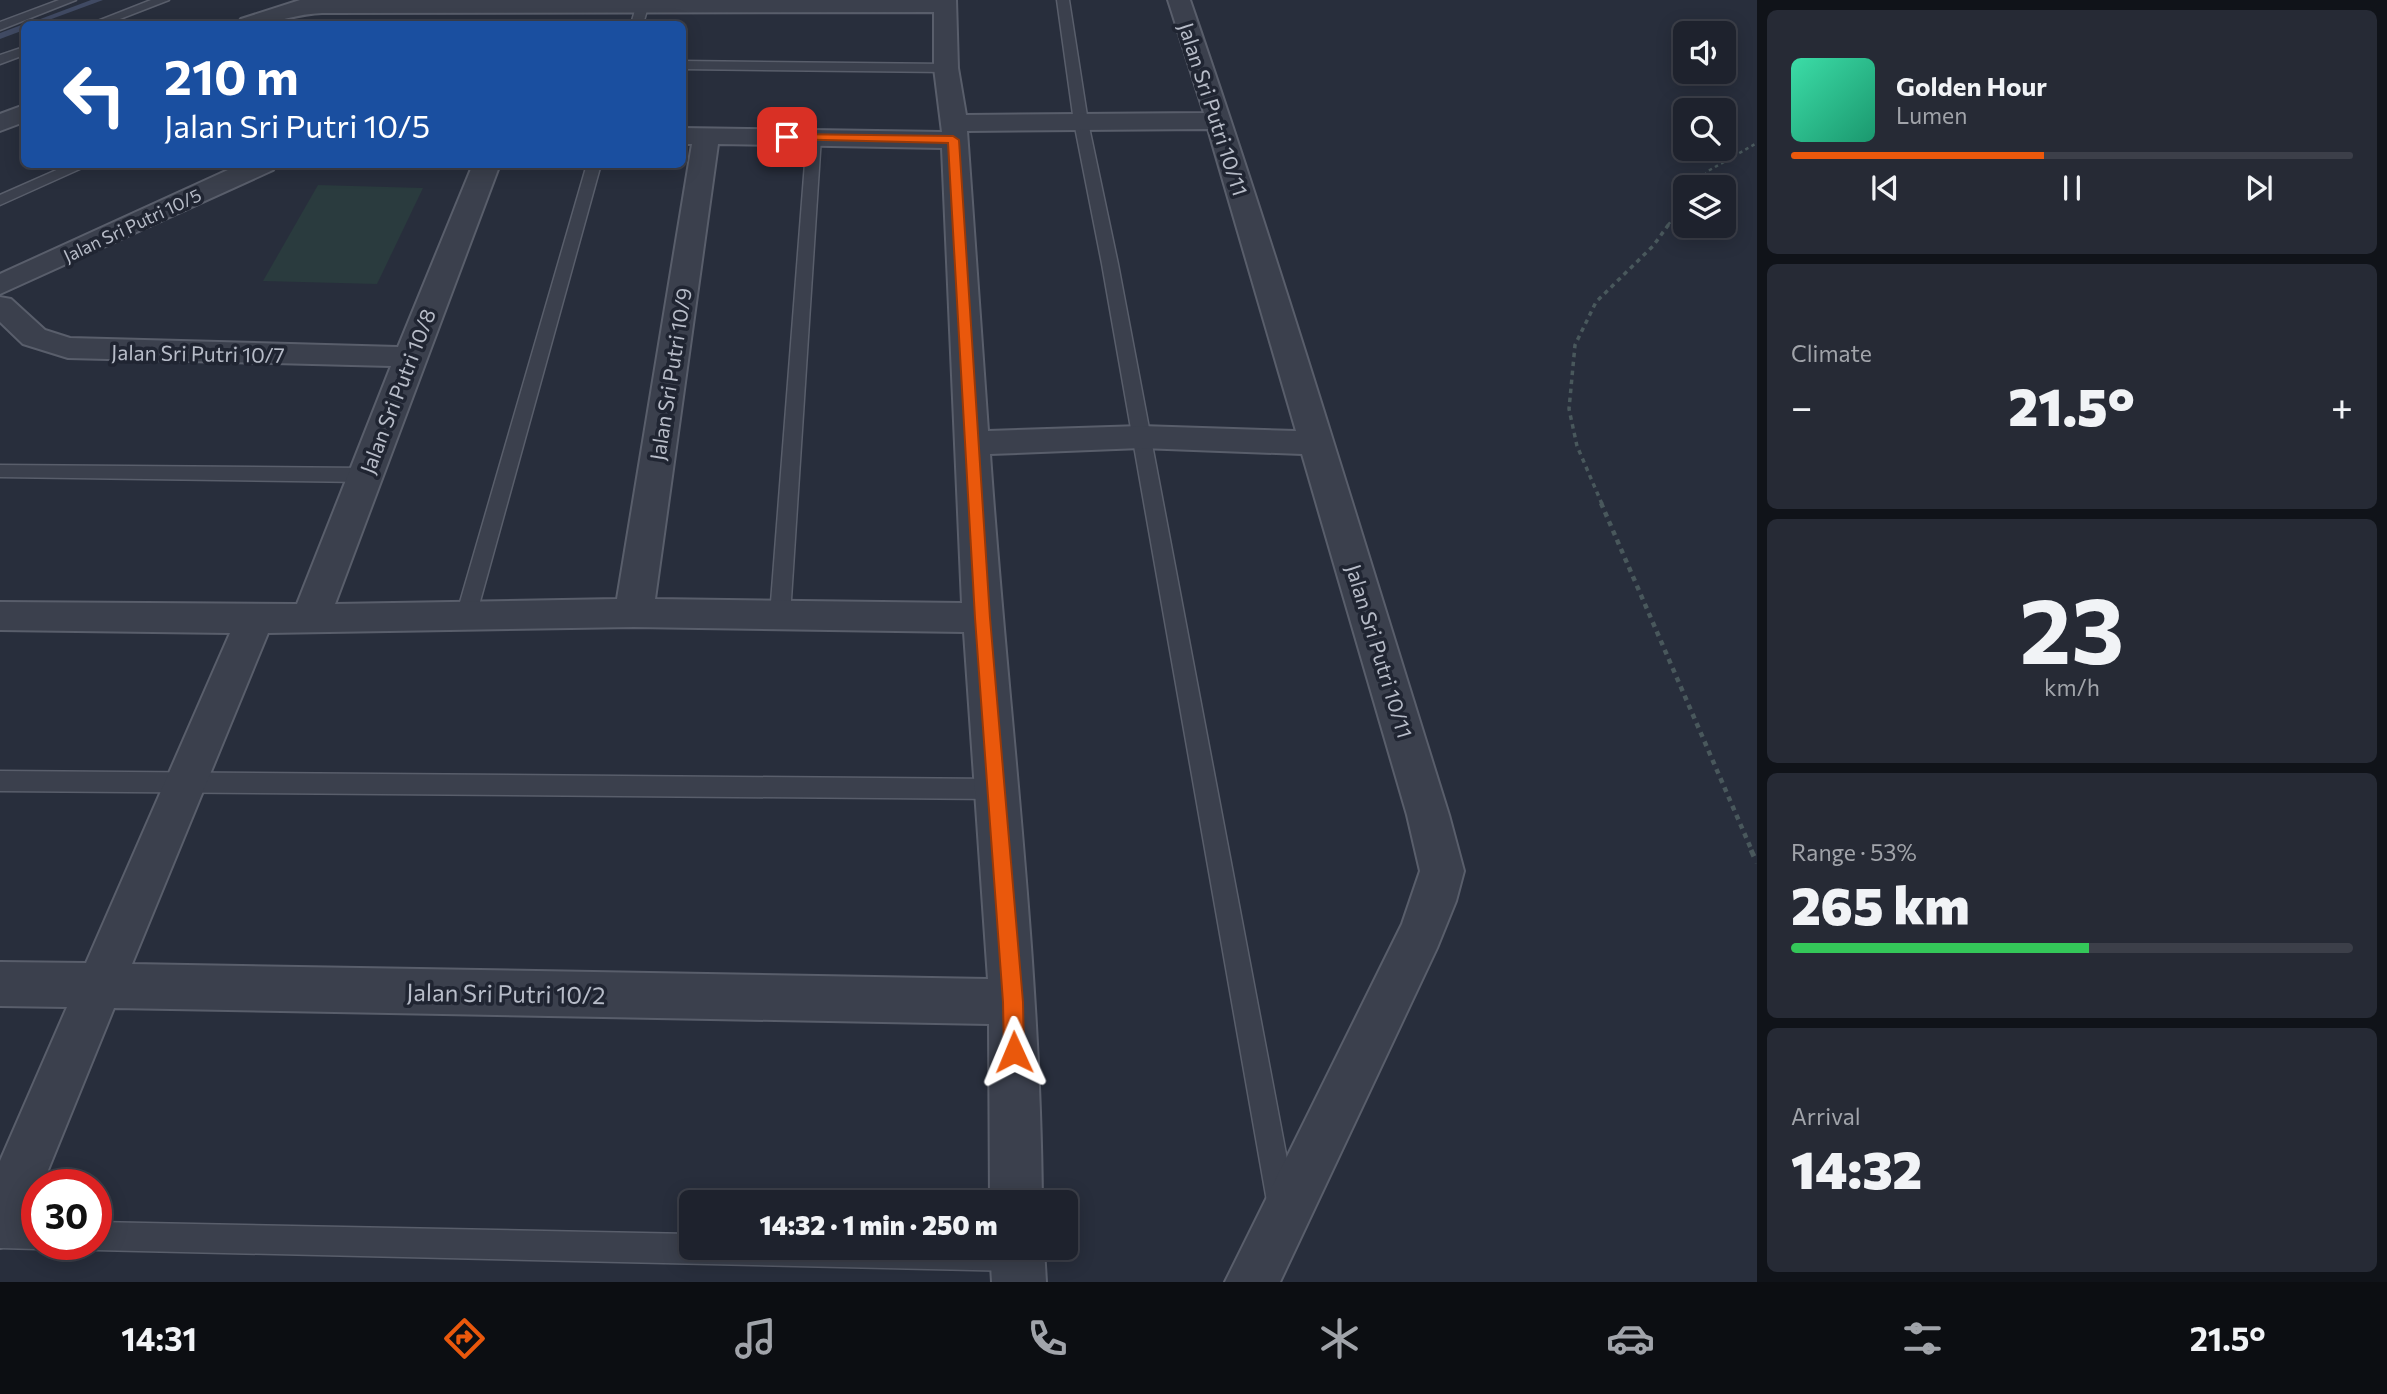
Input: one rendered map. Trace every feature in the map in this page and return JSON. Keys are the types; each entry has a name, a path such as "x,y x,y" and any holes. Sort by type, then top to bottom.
{"street":[{"name":"Jalan Sri Putri 10/11","path":"1179,0 1219,121 1317,443 1418,781 1442,871 1434,901 1420,933 1252,1282"},
{"path":"256,21 296,4 641,10 945,2 946,68 953,131 982,618 1013,1002 1016,1190"},
{"path":"0,123 21,114"},
{"path":"694,136 814,137 1081,122 1219,121"},
{"name":"Jalan Sri Putri 10/9","path":"634,613 694,136"},
{"name":"Jalan Sri Putri 10/5","path":"0,285 255,168"},
{"name":"Jalan Sri Putri 10/8","path":"310,618 485,168"},
{"name":"Jalan Sri Putri 10/7","path":"0,306 34,337 68,348 410,357"},
{"path":"971,443 1141,437 1317,443"},
{"path":"0,616 310,618 634,613 982,618"},
{"path":"0,1222 256,617"},
{"name":"Jalan Sri Putri 10/2","path":"0,984 1013,1002"}],"lane":[{"path":"0,26 70,0"},
{"path":"104,21 163,0"},
{"path":"1063,0 1081,122 1283,1216"},
{"path":"0,60 21,52"},
{"path":"686,65 946,68"},
{"path":"780,615 814,137"},
{"path":"0,200 75,168"},
{"path":"466,616 593,168"},
{"path":"0,471 365,475"},
{"path":"0,781 997,789"},
{"path":"0,1234 21,1235"},
{"path":"112,1236 1017,1262"}],"path":[{"path":"1705,175 1757,143"},
{"path":"1673,218 1653,246 1596,302 1575,345 1569,409 1577,446 1757,863"}],"shaded area":[{"path":"318,185 423,188 377,284 263,281"}],"waterway":[{"path":"40,21 99,0"},
{"path":"0,36 21,28"}],"route":[{"path":"787,137 953,140 982,618 1013,1002 1014,1052"}]}
